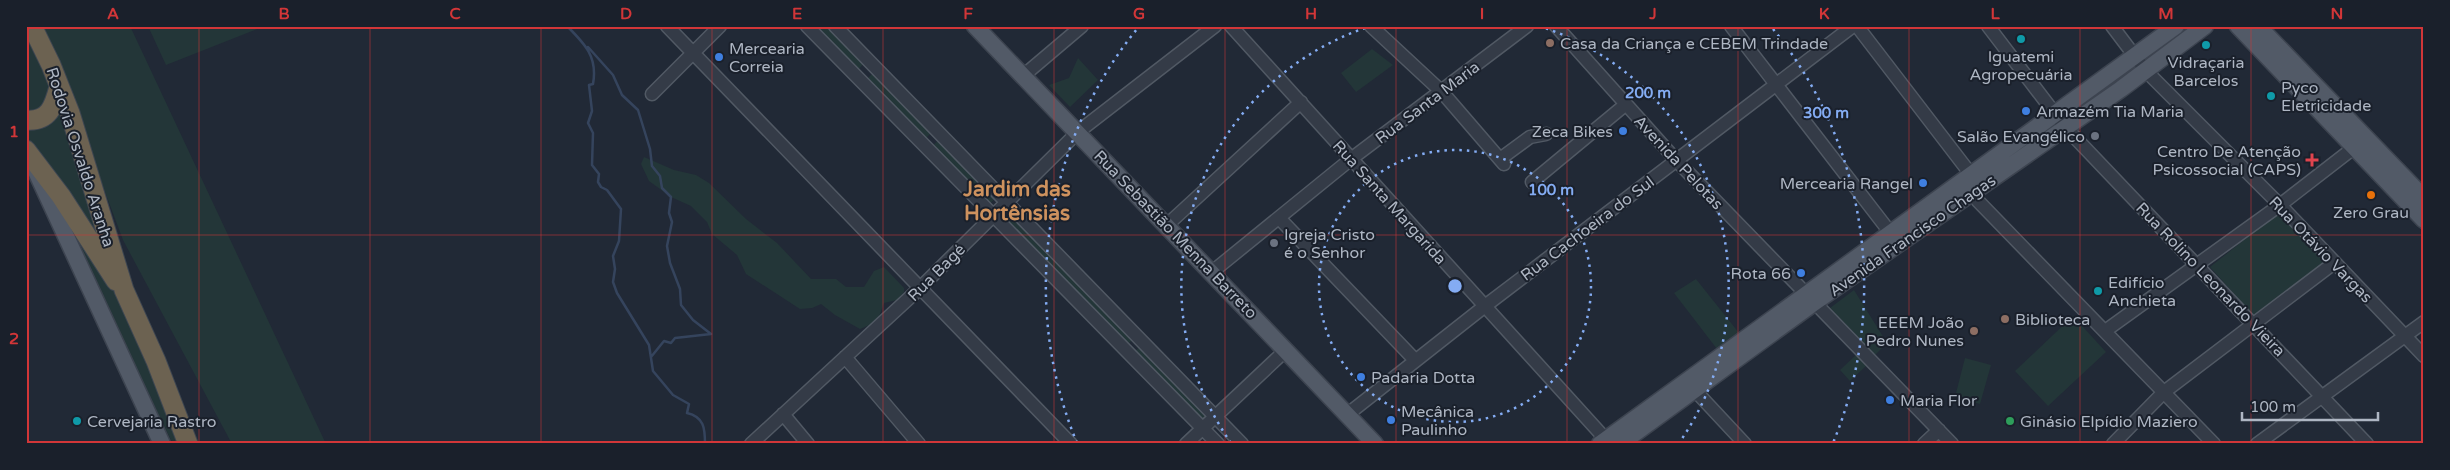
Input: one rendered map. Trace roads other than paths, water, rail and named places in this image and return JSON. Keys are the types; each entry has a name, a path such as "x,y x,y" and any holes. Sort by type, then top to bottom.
{"highway":[{"name":"Rodovia Osvaldo Aranha","path":"32,26 51,65 70,113 124,290 156,361 188,444"},
{"path":"26,120 41,120 54,104 59,87"},
{"name":"Rodovia Osvaldo Aranha","path":"28,153 61,196 106,266 124,290"}],"main road":[{"name":"Rua Sebastião Menna Barreto","path":"975,26 1375,444"},
{"name":"Avenida Francisco Chagas","path":"2061,121 2134,57 2176,26"},
{"name":"Avenida Francisco Chagas","path":"1609,443 2061,121 2146,71 2205,26"},
{"path":"2238,26 2360,144 2424,198"},
{"path":"2258,26 2424,220"},
{"path":"28,153 37,178 162,444"}],"street":[{"path":"666,26 1071,444"},
{"path":"652,94 720,26"},
{"path":"807,26 1218,444"},
{"path":"835,26 1242,444"},
{"path":"1023,76 1082,26"},
{"name":"Rua Bagé","path":"751,444 920,288 1078,132 1215,26"},
{"name":"Rua Santa Margarida","path":"1231,26 1302,102 1351,159 1609,443"},
{"path":"1371,26 1442,92 1502,162 1530,137 1546,134"},
{"name":"Rua Santa Maria","path":"1212,272 1351,159 1527,26"},
{"name":"Avenida Pelotas","path":"1556,26 1676,160 1952,444"},
{"path":"1731,26 1896,239"},
{"name":"Rua Cachoeira do Sul","path":"1348,414 1485,306 1853,26"},
{"path":"1857,26 1972,184 2105,331 2214,444"},
{"name":"Rua Rolino Leonardo Vieira","path":"1988,26 2061,121 2367,444"},
{"name":"Rua Otávio Vargas","path":"2112,26 2146,71 2280,205 2424,356"},
{"path":"859,79 872,65"},
{"path":"1167,225 1302,102"},
{"path":"1532,182 1625,105"},
{"path":"924,146 938,132"},
{"path":"2105,331 2280,205 2360,144"},
{"path":"1279,218 1415,360"},
{"path":"2113,444 2164,392 2334,263"},
{"path":"2257,444 2424,322"},
{"path":"1128,352 1140,340"},
{"path":"1186,444 1286,350"},
{"path":"844,358 919,444"},
{"path":"1690,386 1745,444"},
{"path":"783,414 808,444"},
{"path":"1924,444 1939,430"}],"waterway":[{"path":"567,26 589,52 594,66 593,84 589,85 592,111 588,123 593,133 592,165 599,174 598,182 601,187 607,190 621,209 619,241 613,256 615,269 613,282 617,293 649,345 653,371 673,395 689,404 687,413 700,420 705,433 705,444"},
{"path":"588,47 613,75 622,95 638,110 650,149 652,166 660,176 662,188 671,197 669,213 672,222 667,246 670,263 680,289 681,305 693,320 711,334 675,338 671,343 664,341 651,357"}],"place":[{"name":"Iguatemi Agropecuária","path":"2021,39"},
{"name":"Casa da Criança e CEBEM Trindade","path":"1550,43"},
{"name":"Vidraçaria Barcelos","path":"2206,45"},
{"name":"Mercearia Correia","path":"719,57"},
{"name":"Pyco Eletricidade","path":"2271,96"},
{"name":"Armazém Tia Maria","path":"2026,111"},
{"name":"Zeca Bikes","path":"1623,131"},
{"name":"Salão Evangélico","path":"2095,136"},
{"name":"Centro De Atenção Psicossocial (CAPS)","path":"2312,160"},
{"name":"Mercearia Rangel","path":"1923,183"},
{"name":"Zero Grau","path":"2371,195"},
{"name":"Igreja Cristo é o Senhor","path":"1274,243"},
{"name":"Rota 66","path":"1801,273"},
{"name":"Edifício Anchieta","path":"2098,291"},
{"name":"Biblioteca","path":"2005,319"},
{"name":"EEEM João Pedro Nunes","path":"1974,331"},
{"name":"Padaria Dotta","path":"1361,377"},
{"name":"Maria Flor","path":"1890,400"},
{"name":"Mecânica Paulinho","path":"1391,420"},
{"name":"Cervejaria Rastro","path":"77,421"},
{"name":"Ginásio Elpídio Maziero","path":"2010,421"}],"district":[{"name":"Jardim das Hortênsias","path":"1017,201"}]}
